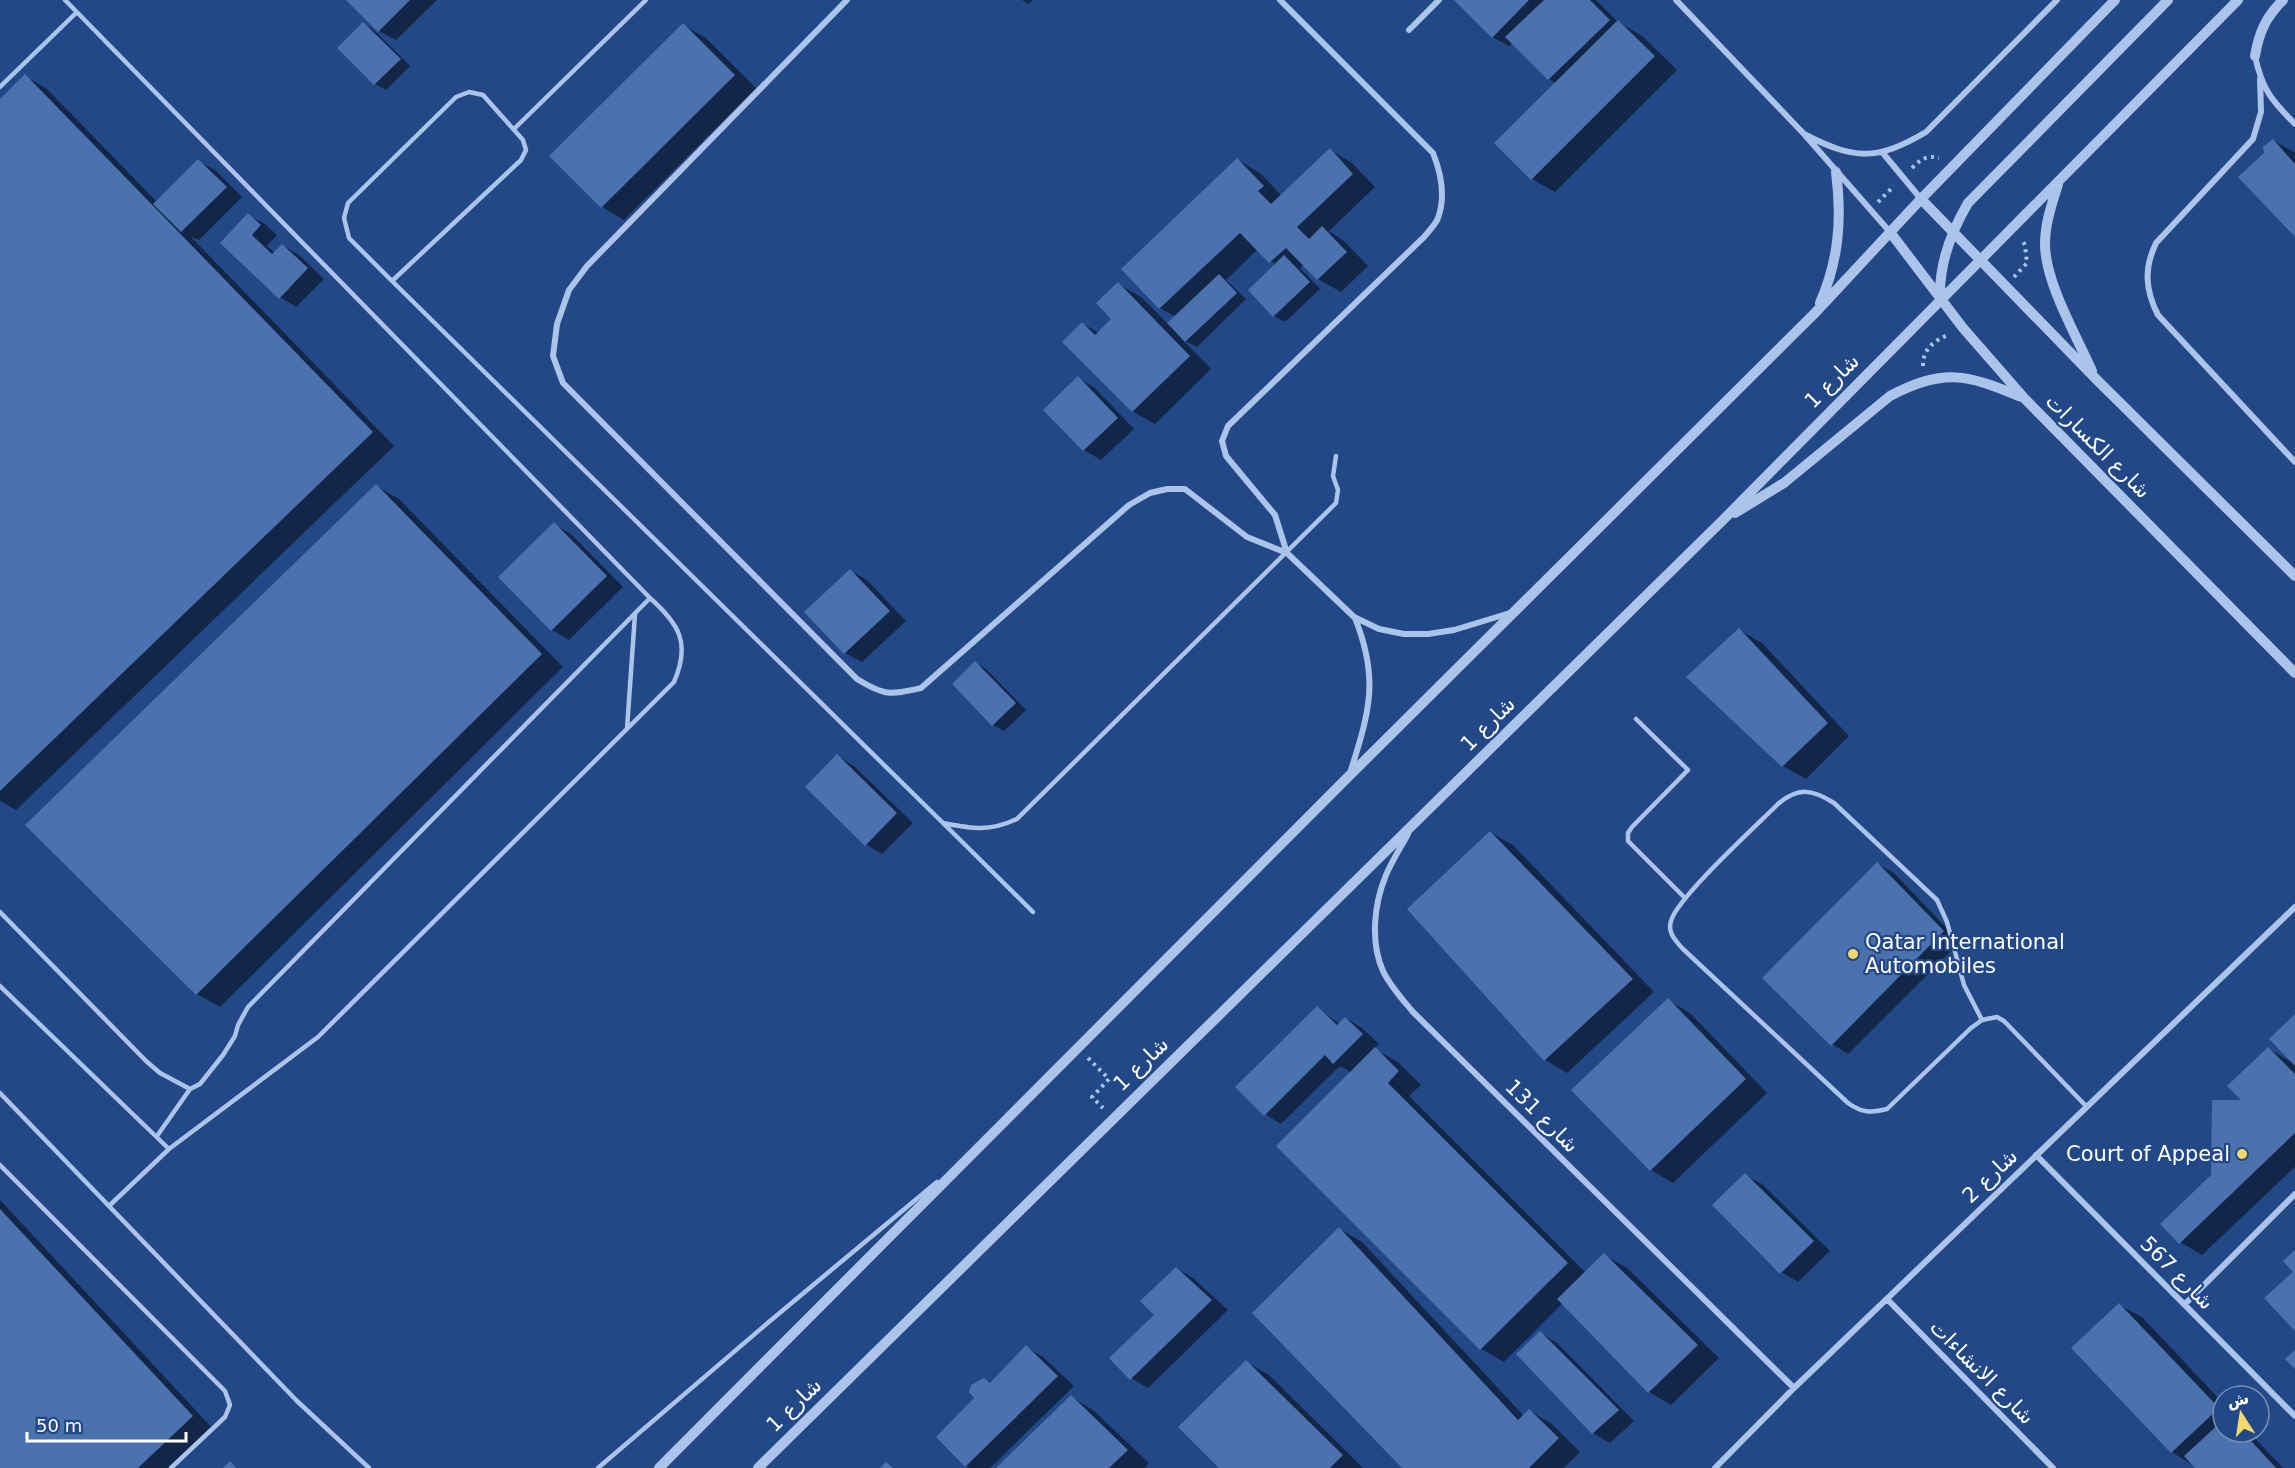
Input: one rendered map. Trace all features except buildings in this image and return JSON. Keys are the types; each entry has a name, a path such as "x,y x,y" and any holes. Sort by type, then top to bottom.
{"street":[{"path":"847,0 587,266 568,290 557,324 553,356 563,383 857,679 879,692 899,693 921,688 1129,505 1150,493 1167,489 1185,489 1247,537 1287,553 1354,617 1379,629 1404,634 1428,634 1454,630 1516,611"},
{"path":"1280,0 1432,153 1440,170 1442,195 1438,219 1424,237 1228,426 1222,441 1226,456 1275,515 1287,553"},
{"path":"1409,30 1439,0"},
{"path":"1676,0 1804,134 1890,232"},
{"path":"1804,134 1832,148 1850,153 1871,154 1906,143 1926,132 2058,0"},
{"path":"659,1468 1350,775 1815,313 1921,199 2115,0"},
{"path":"1940,298 1942,266 1953,232 1977,193 2168,0"},
{"name":"شارع 1","path":"758,1468 1722,521 1940,298 2011,230 2238,0"},
{"path":"2283,0 2267,16 2258,37 2255,56 2260,79 2261,112 2253,139 2156,243 2146,272 2151,302 2158,315 2295,462"},
{"path":"2260,79 2275,104 2295,124"},
{"path":"1882,152 1921,199 2005,286 2295,576"},
{"path":"1815,313 1827,286 1840,230 1840,201 1836,172"},
{"path":"2059,181 2048,218 2045,242 2046,261 2060,300 2096,379"},
{"name":"شارع الكسارات","path":"1890,232 1964,328 2025,399 2295,673"},
{"path":"1722,521 1784,483 1890,396 1922,382 1958,377 1984,381 2025,399"},
{"path":"1350,775 1366,724 1371,694 1370,668 1365,642 1354,617"},
{"name":"شارع 131","path":"1413,826 1386,875 1377,904 1375,930 1377,952 1383,971 1394,989 1413,1012 1794,1388"},
{"name":"شارع 2","path":"1715,1468 1794,1388 2086,1106 2293,911"},
{"name":"شارع 567","path":"2036,1155 2295,1416"},
{"path":"2185,1304 2295,1194"},
{"name":"شارع الانشاءات","path":"1887,1299 2053,1468"}],"lane":[{"path":"65,0 675,623 680,635 682,659 674,682 318,1037 170,1149 109,1206"},
{"path":"514,129 646,0"},
{"path":"0,87 76,13"},
{"path":"392,281 521,160 526,150 523,140 483,95 469,92 456,97 348,203 344,219 349,238 392,281 1033,912"},
{"path":"943,823 977,830 997,828 1017,819 1336,503 1338,490 1333,476 1336,456"},
{"path":"157,1136 190,1089 200,1084 223,1055 235,1036 248,1007 650,598"},
{"path":"627,729 635,614"},
{"path":"1636,718 1688,770 1687,774 1632,826 1628,833 1628,841 1685,898"},
{"path":"1982,1020 1964,985 1947,921 1937,900 1834,803 1821,795 1798,792 1788,795 1685,898 1670,921 1673,938 1859,1111 1872,1113 1887,1109 1971,1028 1982,1020 1997,1017 2004,1021 2086,1106"},
{"path":"0,912 146,1061 160,1073 190,1089"},
{"path":"0,986 170,1149"},
{"path":"0,1093 297,1401 369,1468"},
{"path":"598,1468 770,1321 981,1146"},
{"path":"0,1165 225,1391 230,1405 225,1417 171,1468"}],"path":[{"path":"2005,286 2027,263 2025,245 2011,230"},
{"path":"1922,382 1923,356 1928,348 1935,340 1964,328"},
{"path":"1078,1048 1109,1079 1092,1097 1114,1119"}],"place":[{"name":"Qatar International Automobiles","path":"1853,954"},
{"name":"Court of Appeal","path":"2242,1154"}]}
